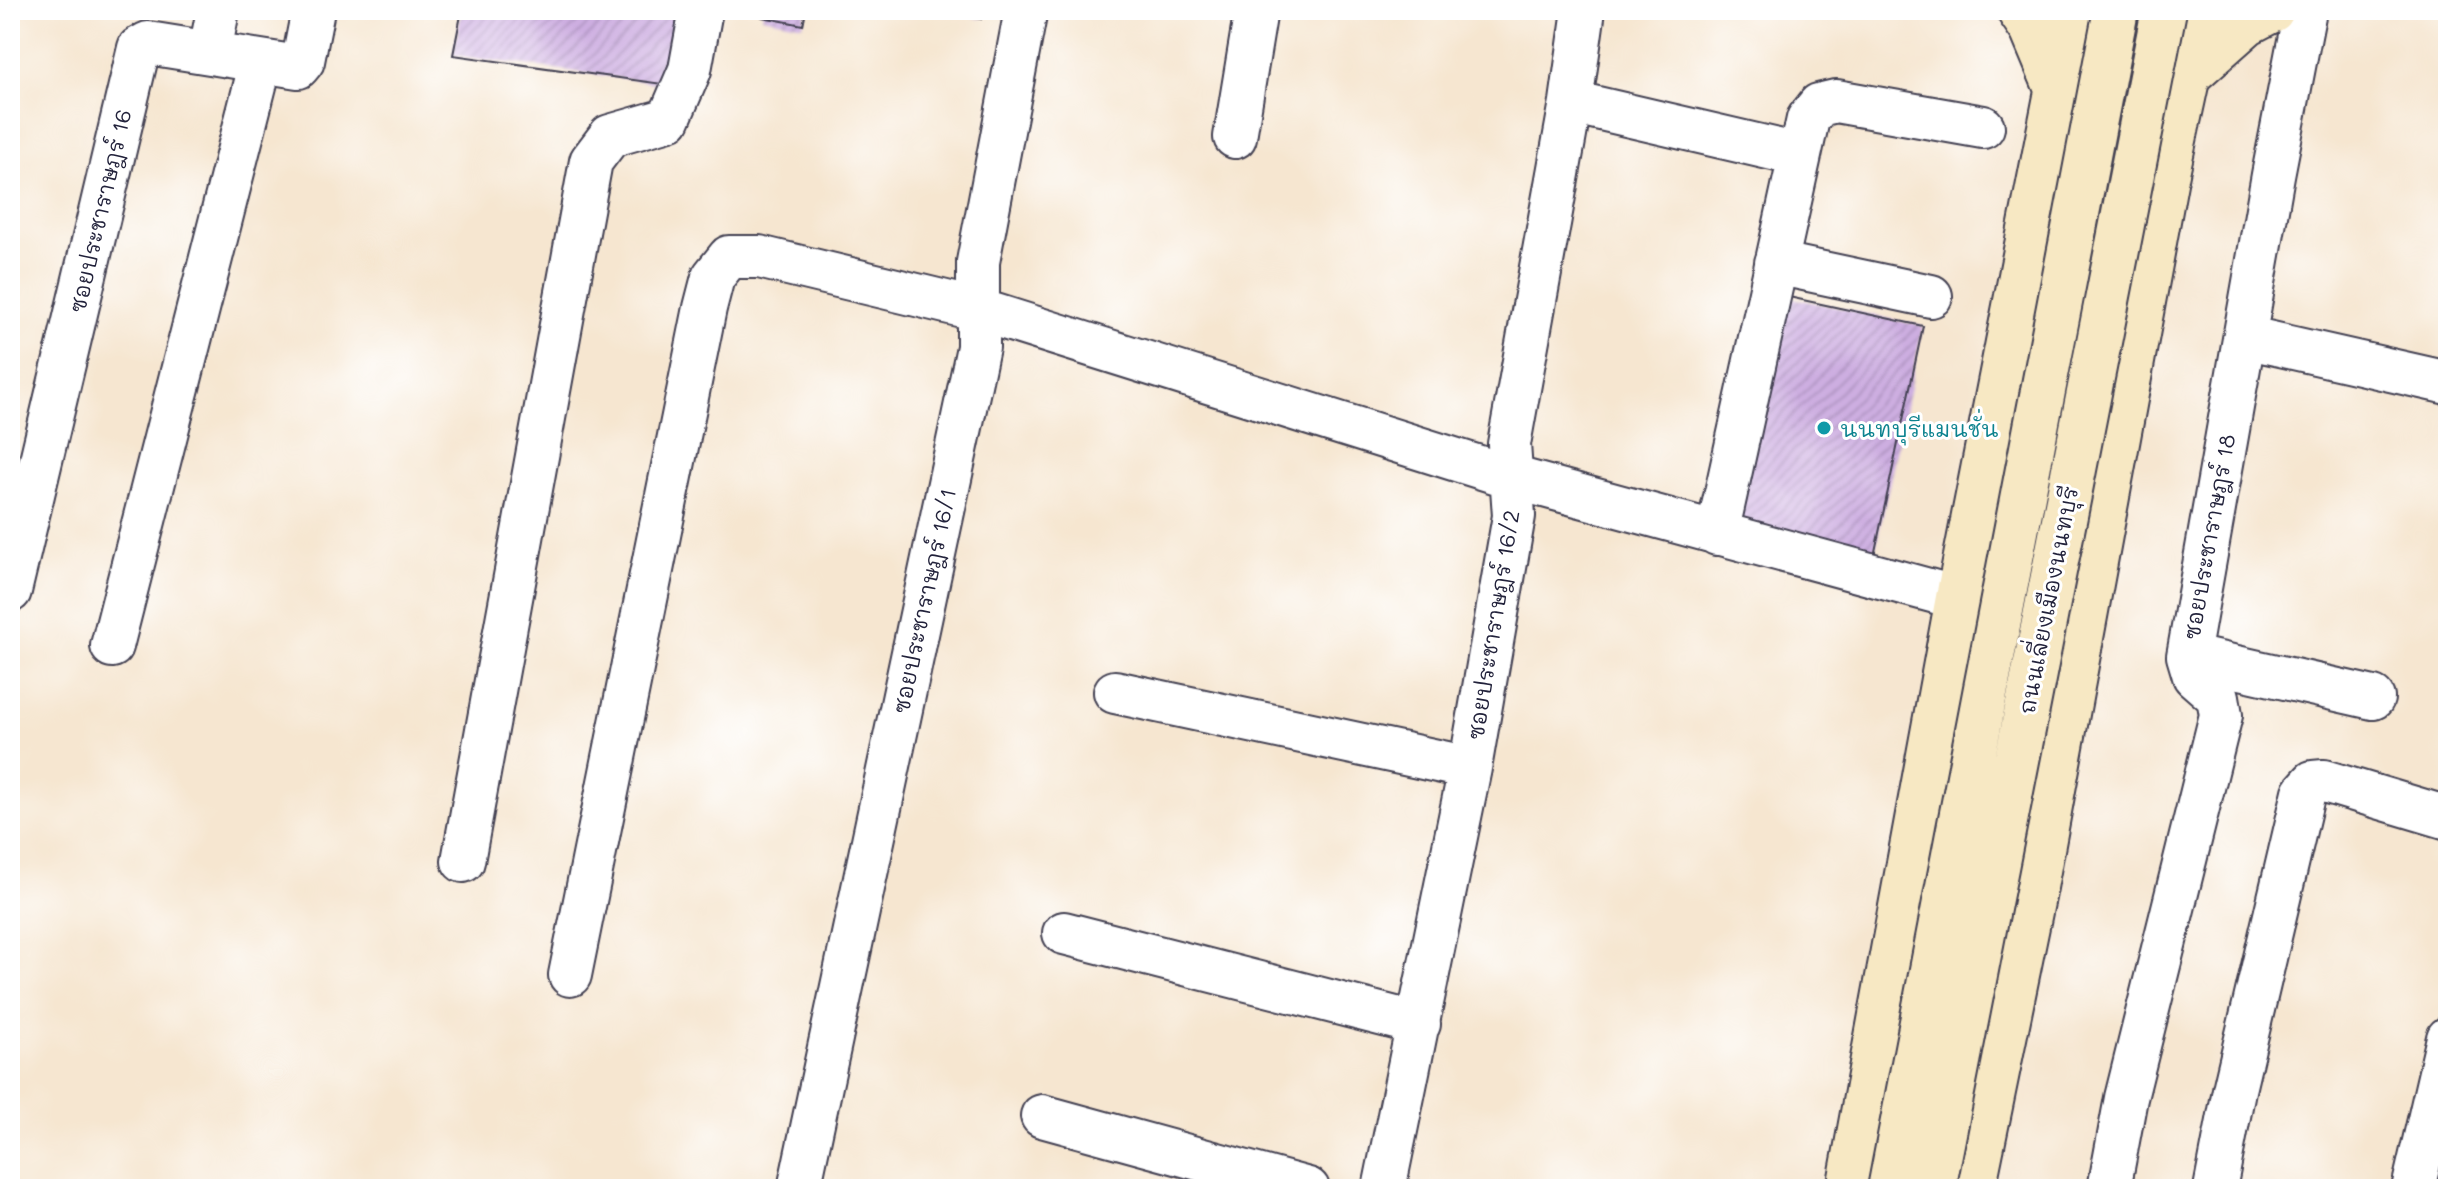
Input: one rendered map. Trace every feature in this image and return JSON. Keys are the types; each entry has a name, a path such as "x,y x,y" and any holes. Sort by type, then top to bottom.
{"main road":[{"path":"2019,10 2032,29 2058,91"},
{"path":"1849,1189 1958,598 2073,10"},
{"name":"ถนนเลี่ยงเมืองนนทบุรี","path":"1890,1189 2116,10"},
{"name":"ถนนเลี่ยงเมืองนนทบุรี","path":"1933,1189 2164,10"},
{"name":"ถนนเลี่ยงเมืองนนทบุรี","path":"1973,1189 2035,887 2166,177 2202,10"},
{"path":"2187,76 2247,23 2272,10"},
{"path":"2043,164 2067,130 2105,120 2150,137 2166,177"}],"street":[{"path":"210,52 218,10"},
{"name":"ซอยประชาราษฎร์ 16","path":"10,591 139,48 148,43 295,68 301,65 313,10"},
{"path":"463,861 591,161 610,136 669,119 690,70 701,10"},
{"name":"ซอยประชาราษฎร์ 16/1","path":"799,1189 978,347 978,262 1026,10"},
{"path":"1235,137 1256,10"},
{"name":"ซอยประชาราษฎร์ 16/2","path":"1384,1189 1470,768 1514,516 1509,444 1571,102 1584,10"},
{"name":"ซอยประชาราษฎร์ 18","path":"2109,1189 2126,1098 2221,715 2218,697 2194,676 2188,656 2305,10"},
{"path":"112,646 261,62"},
{"path":"1717,534 1808,119 1819,105 1836,101 1983,127"},
{"path":"1571,102 1799,155"},
{"path":"570,975 698,339 713,277 729,257 759,257 979,310 1511,477 1958,598"},
{"path":"1776,263 1931,296"},
{"path":"2245,337 2448,383"},
{"path":"2188,656 2373,698"},
{"path":"1115,692 1470,768"},
{"path":"2215,1189 2234,1090 2304,792 2313,782 2324,781 2448,818"},
{"path":"1064,933 1419,1024"},
{"path":"2413,1189 2448,1038"},
{"path":"1042,1116 1308,1189"}],"building":[{"path":"462,10 687,10 662,84 453,55"},
{"path":"763,10 806,10 803,25 762,17"},
{"path":"940,10 982,10 981,19"},
{"name":"นนทบุรีแมนชั่น","path":"1775,294 1923,326 1873,561 1724,529"}],"place":[{"name":"นนทบุรีแมนชั่น","path":"1824,428"}]}
